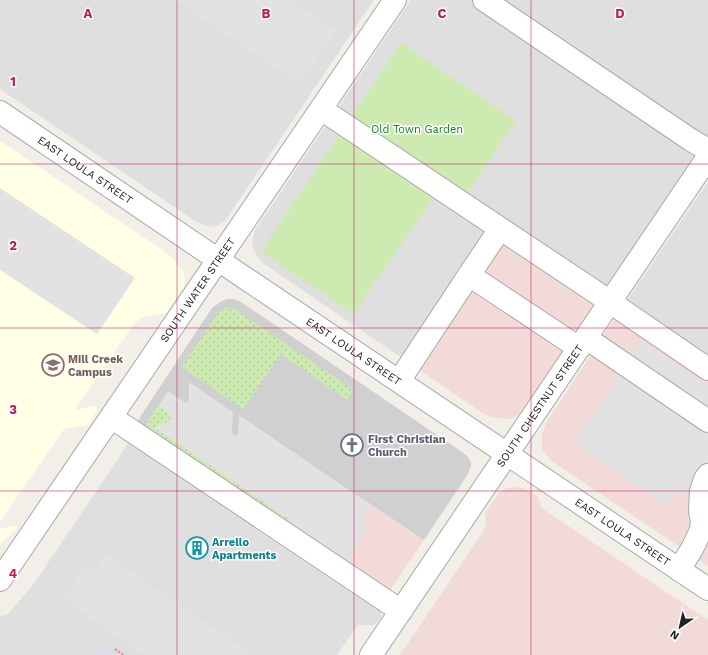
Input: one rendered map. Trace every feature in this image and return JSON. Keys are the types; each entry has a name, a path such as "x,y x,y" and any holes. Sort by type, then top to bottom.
{"street":[{"name":"SOUTH WATER STREET","path":"0,580 395,0"},
{"path":"484,0 708,150"},
{"path":"321,109 708,369"},
{"name":"EAST LOULA STREET","path":"2,118 219,260 708,590"},
{"name":"SOUTH CHESTNUT STREET","path":"371,655 708,157"},
{"path":"399,381 500,229"},
{"path":"469,275 708,421"},
{"path":"111,417 401,611"},
{"path":"679,570 701,530 701,491 708,474"}],"path":[{"path":"115,649 124,655"}],"shaded area":[{"path":"0,0 374,0 225,221 217,226 210,227 195,221 0,89"},
{"path":"175,0 289,0 335,31 299,84"},
{"path":"411,0 708,0 708,136 597,303 402,358 264,264 254,251 252,243 255,230"},
{"name":"Mill Creek Campus","path":"0,141 167,253 183,271 185,280 184,286 166,313 144,317 134,324 76,408 76,410 94,406 96,407 97,411 88,425 64,429 0,522"},
{"path":"708,182 708,363 623,306"},
{"path":"0,188 135,278 97,334 0,270"},
{"path":"489,231 597,303 523,411 511,419 491,417 484,414 402,358"},
{"path":"227,299 234,299 241,302 468,457 471,462 471,466 468,474 424,540 363,499 316,566 129,440 140,417 212,308"},
{"path":"623,306 708,363 708,566 553,462 542,448 542,435 546,423"},
{"path":"642,342 708,386 707,546 687,532 689,514 687,497 684,494 679,492 675,494 667,507 574,442 621,373 610,359 619,344 635,352"},
{"path":"189,382 233,412 232,432 234,436 238,434 239,415 371,505 361,520 369,526 345,563 287,522 287,518 155,428 171,420 170,415 158,406 168,391 186,403 189,399"},
{"path":"129,440 378,608 381,613 381,617 378,622 374,625 358,625 337,655 0,655 0,616 7,615 33,585 126,447"},
{"path":"507,488 523,488 537,496 543,509 708,620 708,655 400,655 484,530 486,523 486,511 498,494"},
{"path":"363,499 424,540 378,608 316,566"},
{"path":"15,526 17,529 0,544 0,529"},
{"path":"105,554 254,655 145,655 63,599 86,565 90,568 98,566"},
{"path":"104,645 119,655 98,655"}],"green space":[{"name":"Old Town Garden","path":"401,43 516,121 463,199 442,186 353,314 264,254 264,247"},
{"path":"225,308 236,310 353,390 347,400 281,354 243,409 182,367 219,312"},
{"path":"158,406 171,417 169,421 156,428 287,518 287,522 149,430 152,428 146,424"}],"place":[{"name":"Mill Creek Campus","path":"53,365"},
{"name":"First Christian Church","path":"352,445"},
{"name":"Arrello Apartments","path":"197,548"}]}
